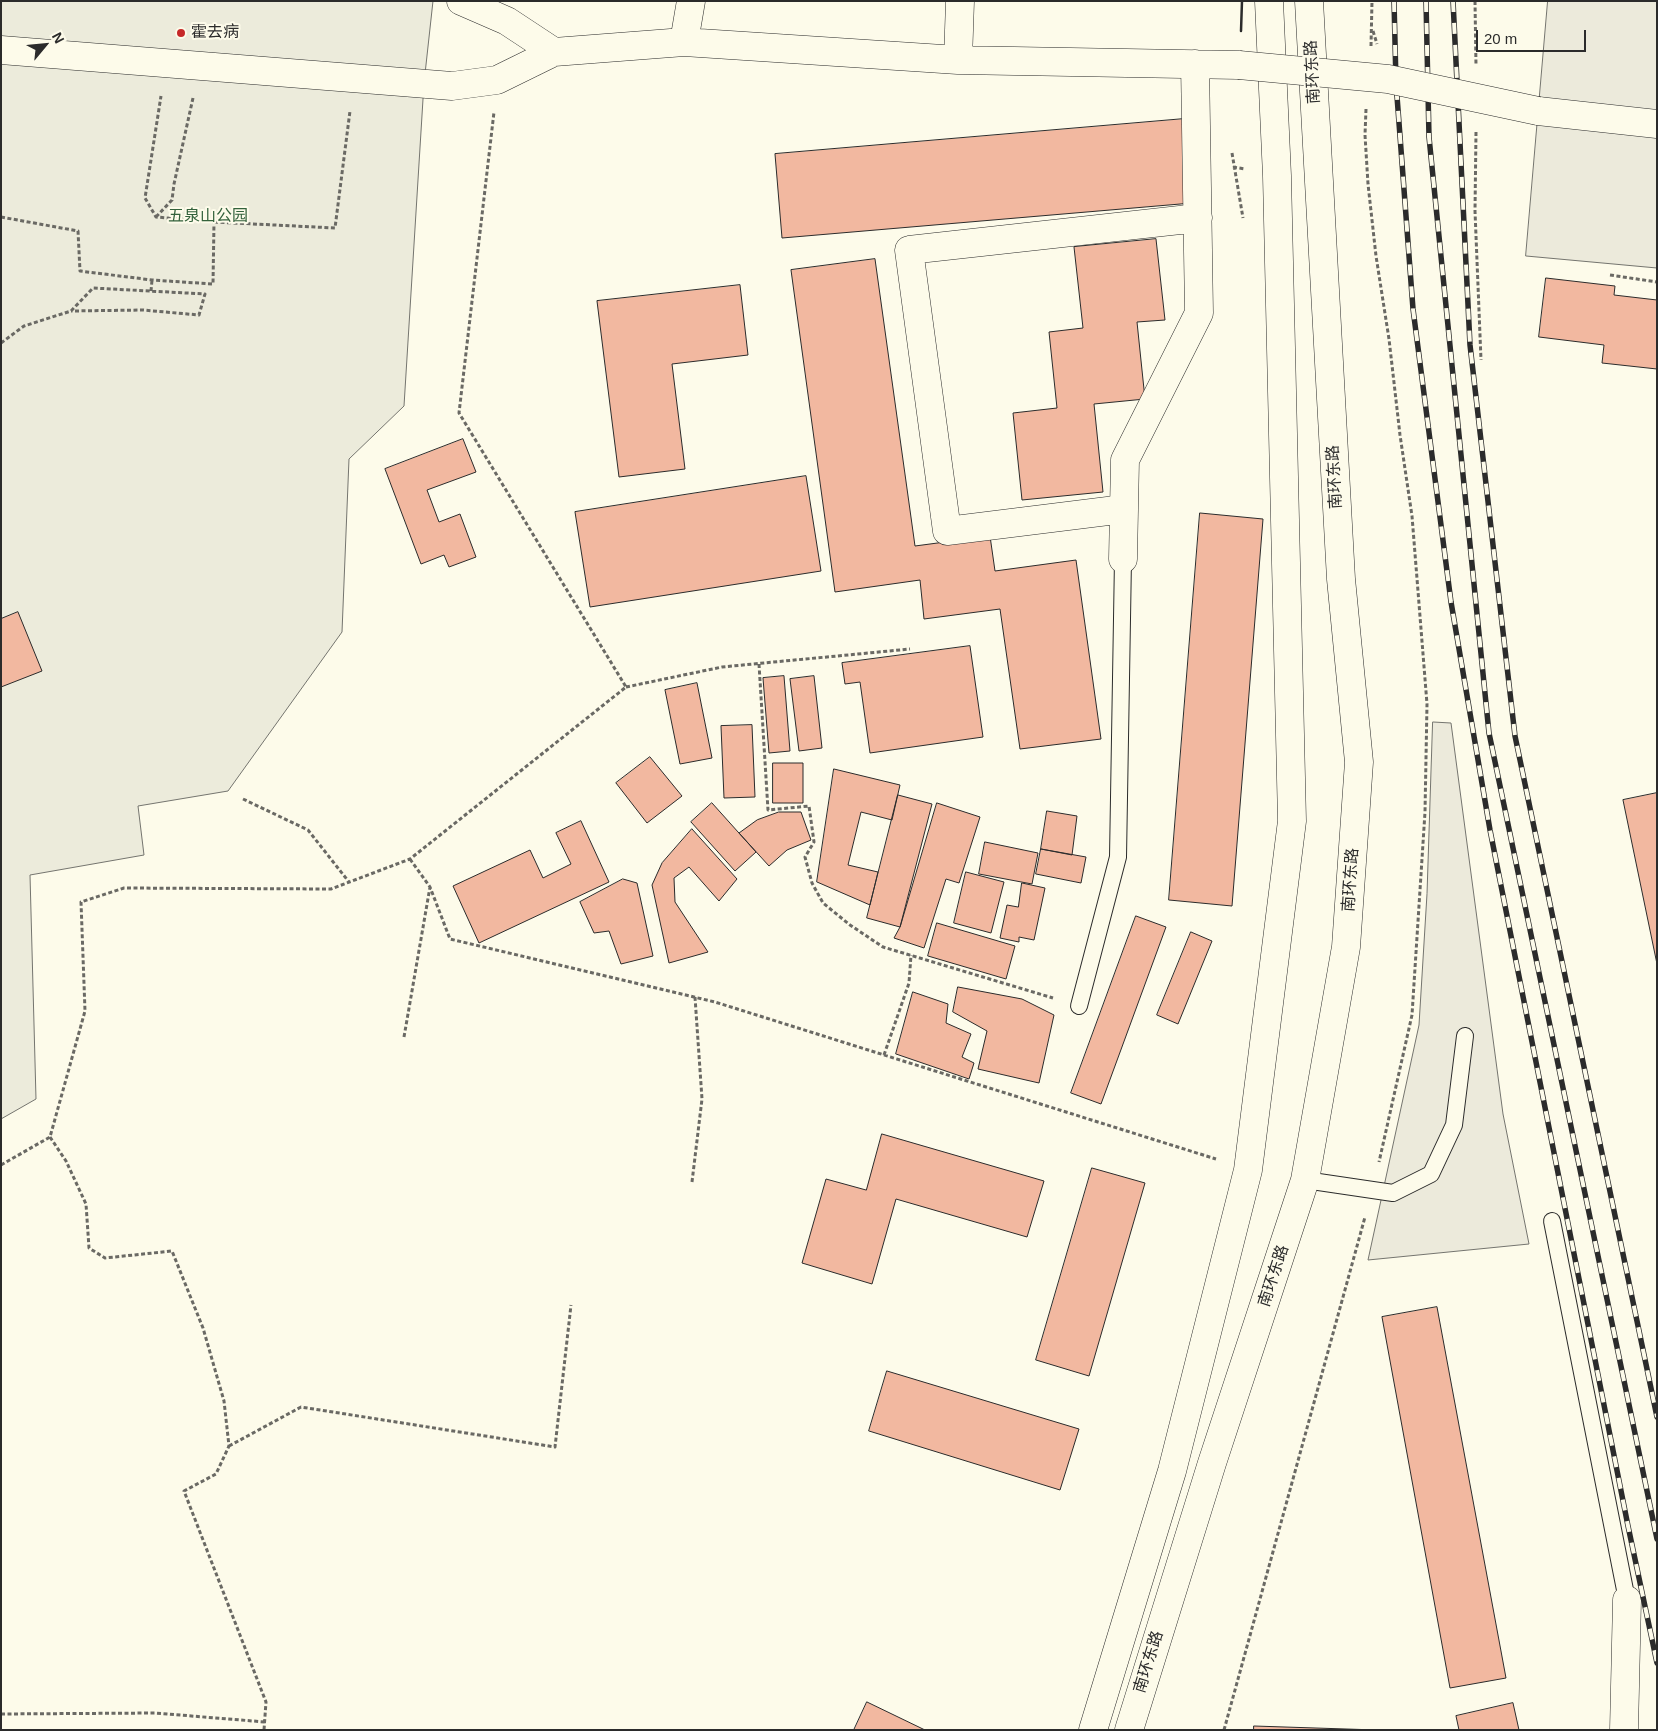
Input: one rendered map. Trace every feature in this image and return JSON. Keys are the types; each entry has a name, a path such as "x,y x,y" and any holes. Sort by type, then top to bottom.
{"main road":[{"path":"461,1 507,21 554,52"},
{"path":"684,42 691,1"},
{"path":"958,60 960,1"},
{"name":"南环东路","path":"1093,1730 1172,1471 1248,1170 1292,821 1277,176 1269,1"},
{"name":"南环东路","path":"1129,1730 1212,1463 1306,1180 1346,948 1359,762 1341,578 1309,1"},
{"path":"1,50 452,86 497,80 554,52 684,42 958,60 1239,65 1388,79 1538,111 1657,124"},
{"path":"1123,559 1125,460 1199,313 1195,64"},
{"path":"1124,510 947,530 909,250 1198,218"},
{"path":"1624,1730 1627,1600"}],"lane":[{"path":"1079,1006 1118,857 1123,559"},
{"path":"1306,1180 1393,1193 1431,1174 1454,1125 1465,1036"},
{"path":"1552,1221 1627,1600"}],"path":[{"path":"1370,47 1372,1"},
{"path":"156,217 145,198 167,63"},
{"path":"156,217 172,200 200,66"},
{"path":"156,217 335,228 355,78"},
{"path":"497,80 459,413 626,687"},
{"path":"1224,1730 1308,1428 1343,1293 1373,1190 1412,1015 1425,812 1427,704 1412,516 1376,256 1368,184 1364,135 1366,106"},
{"path":"1475,211 1481,360"},
{"path":"1,217 78,231 80,271 152,280 213,284 214,222"},
{"path":"1610,274 1657,282"},
{"path":"151,292 152,280"},
{"path":"1,343 24,326 71,311 143,310 199,315 205,294 93,288 71,311"},
{"path":"1,1165 50,1137 85,1011 81,902 124,888 330,889 410,859 626,687 722,667 910,649"},
{"path":"759,664 768,810 810,806 814,842 806,857 812,883 823,903 850,925 883,947 1079,1006"},
{"path":"243,798 308,830 349,882"},
{"path":"410,859 430,887 450,939 694,997 1248,1170"},
{"path":"404,1037 430,887"},
{"path":"884,1055 909,983 911,955"},
{"path":"692,1182 702,1099 694,997"},
{"path":"50,1137 66,1161 86,1204 89,1248 105,1258 172,1251 204,1328 224,1401 230,1446"},
{"path":"264,1730 266,1702 184,1490 216,1474 230,1446 301,1406 555,1447 571,1305"},
{"path":"1,1714 155,1713 265,1722"}],"green space":[{"name":"五泉山公园","path":"1,1 433,1 424,83 404,406 349,459 342,632 228,791 138,806 144,855 30,875 36,1099 1,1119"}],"shaded area":[{"path":"1548,1 1657,1 1657,268 1526,256"},
{"path":"1433,722 1451,723 1503,1114 1529,1244 1368,1260 1419,1025 1427,894"}],"building":[{"path":"1184,119 1192,203 782,238 775,154"},
{"path":"1156,239 1165,320 1137,322 1145,399 1094,404 1103,492 1022,500 1013,413 1057,408 1049,332 1083,328 1074,247"},
{"path":"875,259 915,546 990,536 995,571 1076,560 1101,739 1020,749 1000,609 924,619 920,580 835,592 791,270"},
{"path":"1546,278 1615,286 1614,295 1657,300 1657,369 1602,363 1604,345 1539,337"},
{"path":"740,285 748,355 672,364 685,469 619,477 597,301"},
{"path":"463,439 476,472 427,490 439,522 460,514 476,557 449,567 444,555 421,564 385,469"},
{"path":"806,476 821,571 590,607 575,512"},
{"path":"1200,513 1263,519 1232,906 1169,900"},
{"path":"18,612 42,671 1,687 1,619"},
{"path":"970,646 983,737 870,753 860,682 845,684 842,663"},
{"path":"784,676 790,751 769,753 763,678"},
{"path":"814,676 822,748 799,751 790,679"},
{"path":"697,683 712,758 680,764 665,690"},
{"path":"752,725 755,797 724,798 721,726"},
{"path":"650,757 682,796 647,823 616,783"},
{"path":"773,763 803,763 803,803 773,803"},
{"path":"834,769 900,785 892,820 861,812 848,865 878,872 870,905 817,882"},
{"path":"1657,793 1657,964 1623,800"},
{"path":"898,795 932,804 900,927 867,918"},
{"path":"712,803 756,852 735,871 691,822"},
{"path":"937,803 980,817 959,883 946,879 924,948 894,938 900,927"},
{"path":"1047,811 1077,816 1072,855 1041,849"},
{"path":"779,812 801,812 811,840 787,850 769,866 739,833 757,820"},
{"path":"581,821 609,882 479,943 453,886 530,850 543,878 571,864 556,833"},
{"path":"692,829 737,879 719,901 689,867 674,878 675,902 708,952 669,963 652,885 662,863"},
{"path":"985,842 1038,853 1032,884 979,874"},
{"path":"1041,849 1086,857 1081,883 1036,874"},
{"path":"966,872 1004,882 991,933 954,923"},
{"path":"623,879 637,883 653,956 621,964 609,931 594,933 580,902"},
{"path":"1022,883 1045,888 1034,940 1019,937 1019,942 1000,938 1007,905 1018,907"},
{"path":"1136,916 1166,927 1101,1104 1071,1093"},
{"path":"937,923 1015,946 1006,979 928,956"},
{"path":"1191,932 1212,941 1178,1024 1157,1015"},
{"path":"958,987 1022,999 1054,1015 1039,1083 978,1069 987,1031 953,1012"},
{"path":"913,992 948,1004 946,1023 971,1034 962,1057 974,1063 969,1079 896,1054"},
{"path":"882,1134 1044,1181 1027,1237 896,1199 872,1284 802,1263 826,1179 866,1190"},
{"path":"1092,1168 1145,1183 1089,1376 1036,1360"},
{"path":"1437,1307 1506,1678 1450,1688 1382,1317"},
{"path":"887,1371 1079,1429 1060,1490 869,1431"},
{"path":"867,1702 925,1730 854,1730"},
{"path":"1513,1703 1519,1730 1459,1730 1456,1716"},
{"path":"1254,1726 1377,1730 1254,1730"}],"railway":[{"path":"1394,1 1396,83 1413,309 1451,602 1490,830 1628,1526 1657,1663"},
{"path":"1426,1 1429,137 1489,733 1657,1539"},
{"path":"1453,1 1470,345 1515,736 1657,1417"}],"wall":[{"path":"1241,31 1242,1"}],"place":[{"name":"霍去病","path":"181,33"}]}
